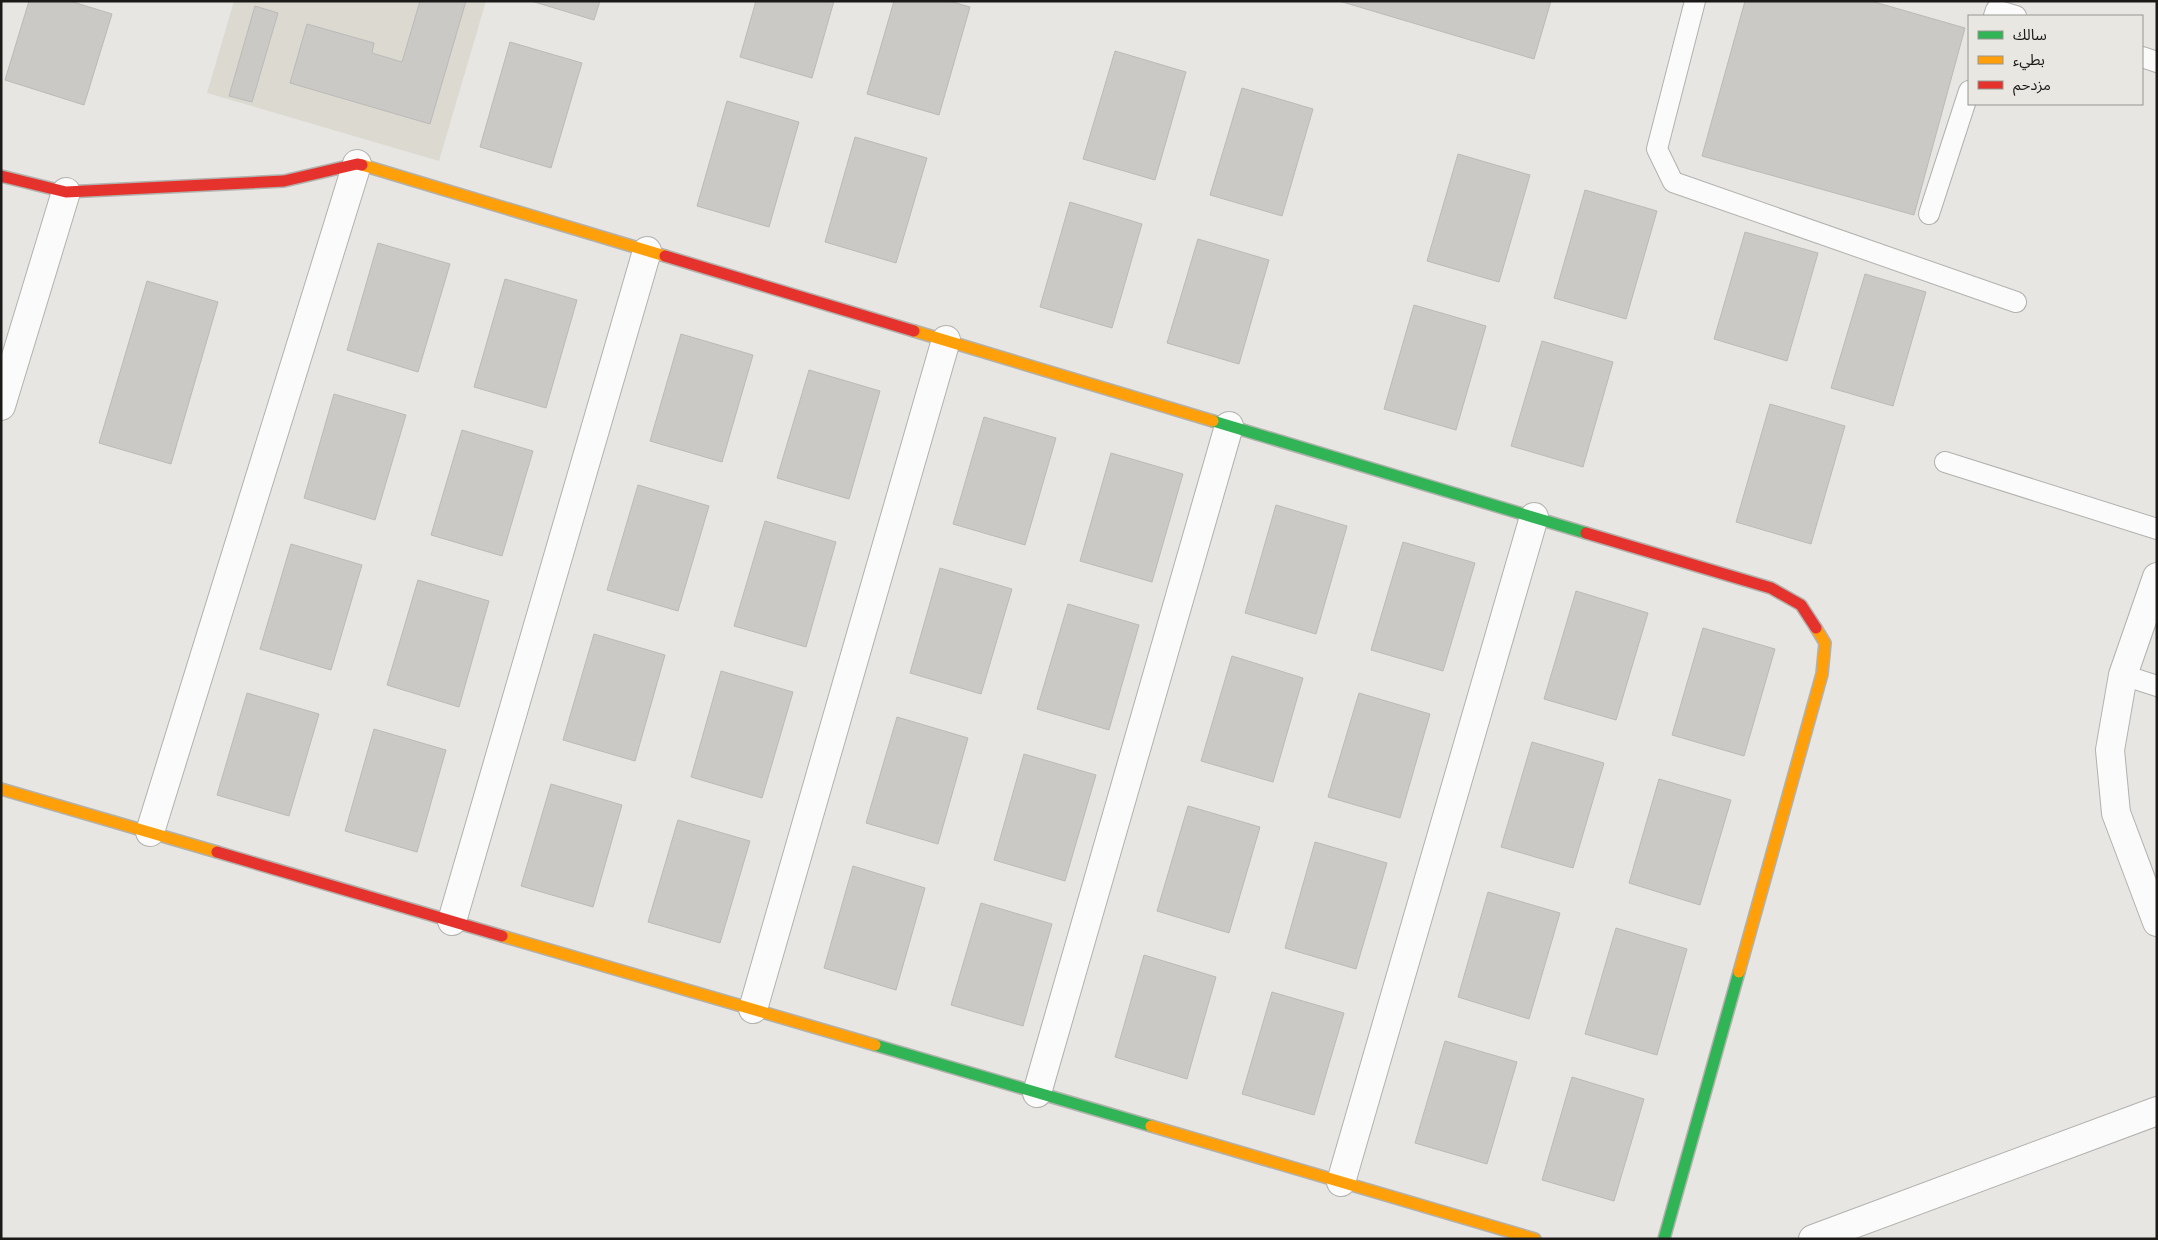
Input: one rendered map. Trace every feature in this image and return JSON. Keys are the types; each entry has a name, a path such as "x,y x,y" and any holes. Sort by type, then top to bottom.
{"street":[{"path":"150,832 357,164"},
{"path":"1,176 66,192 284,181 357,164 1771,588 1802,605 1825,643 1822,674 1664,1239"},
{"path":"1,406 66,192"},
{"path":"452,921 647,251"},
{"path":"754,1009 946,340"},
{"path":"1037,1093 1229,426"},
{"path":"1341,1182 1534,517"},
{"path":"2157,577 2123,675 2110,750 2116,813 2157,922"},
{"path":"1,789 1535,1239"},
{"path":"1813,1239 2157,1111"}],"lane":[{"path":"1695,1 1657,149 1673,182 2016,302"},
{"path":"1994,15 1996,10 2013,15"},
{"path":"2143,57 2157,62"},
{"path":"1929,214 1968,94"},
{"path":"1945,462 2157,529"},
{"path":"2123,675 2157,686"}],"shaded area":[{"path":"234,1 486,1 439,161 207,93"}],"building":[{"path":"29,1 70,1 112,14 84,105 5,80"},
{"path":"420,1 466,1 430,124 290,83 307,24 374,43 372,53 402,62"},
{"path":"531,1 600,1 594,20"},
{"path":"756,1 834,1 812,78 740,57"},
{"path":"894,1 949,1 970,7 939,115 867,94"},
{"path":"1339,1 1551,1 1534,59"},
{"path":"1745,1 1871,1 1965,28 1914,215 1702,156"},
{"path":"255,6 278,13 252,102 229,96"},
{"path":"510,42 582,63 551,168 480,147"},
{"path":"1115,51 1186,72 1155,180 1083,159"},
{"path":"1242,88 1313,109 1282,216 1210,195"},
{"path":"727,101 799,122 769,227 697,206"},
{"path":"855,137 927,158 896,263 825,242"},
{"path":"1458,154 1530,175 1499,282 1427,261"},
{"path":"1585,190 1657,211 1626,319 1554,298"},
{"path":"1070,202 1142,224 1112,328 1040,307"},
{"path":"1745,232 1818,253 1787,361 1714,339"},
{"path":"1198,239 1269,260 1239,364 1167,343"},
{"path":"378,243 450,264 418,372 347,350"},
{"path":"1865,274 1926,292 1893,406 1831,388"},
{"path":"505,279 577,300 546,408 474,387"},
{"path":"147,281 218,302 171,464 99,443"},
{"path":"1414,305 1486,326 1456,430 1384,409"},
{"path":"681,334 753,355 722,462 650,441"},
{"path":"1542,341 1613,362 1583,467 1511,446"},
{"path":"809,370 880,391 849,499 777,478"},
{"path":"334,394 406,415 375,520 304,498"},
{"path":"1770,404 1845,426 1811,544 1736,522"},
{"path":"984,417 1056,438 1025,545 953,524"},
{"path":"462,430 533,451 502,556 431,535"},
{"path":"1111,453 1183,474 1152,582 1080,561"},
{"path":"638,485 709,506 678,611 607,590"},
{"path":"1276,505 1347,526 1316,634 1245,613"},
{"path":"765,521 836,542 806,647 734,626"},
{"path":"1403,542 1475,563 1443,671 1371,650"},
{"path":"291,544 362,565 331,670 260,649"},
{"path":"940,568 1012,589 981,694 910,673"},
{"path":"418,580 489,601 459,707 387,685"},
{"path":"1576,591 1648,613 1616,720 1544,699"},
{"path":"1068,604 1139,625 1109,730 1037,709"},
{"path":"1703,628 1775,649 1744,756 1672,735"},
{"path":"594,634 665,655 635,761 563,740"},
{"path":"1232,656 1303,678 1273,782 1201,761"},
{"path":"721,671 793,692 762,798 691,777"},
{"path":"247,693 319,714 289,816 217,795"},
{"path":"1359,693 1430,714 1400,818 1328,797"},
{"path":"897,717 968,738 938,844 866,823"},
{"path":"374,729 446,750 417,852 345,831"},
{"path":"1532,742 1604,763 1573,868 1501,847"},
{"path":"1024,754 1096,775 1065,881 994,860"},
{"path":"1659,779 1731,800 1700,905 1629,883"},
{"path":"551,784 622,805 593,907 521,886"},
{"path":"1188,806 1260,827 1229,933 1157,911"},
{"path":"678,820 750,841 720,943 648,922"},
{"path":"1315,842 1387,863 1356,969 1285,948"},
{"path":"853,866 925,888 896,990 824,968"},
{"path":"1488,892 1560,913 1529,1019 1458,997"},
{"path":"981,903 1052,924 1023,1026 951,1005"},
{"path":"1616,928 1687,949 1657,1055 1585,1034"},
{"path":"1144,955 1216,977 1187,1079 1115,1057"},
{"path":"1272,992 1344,1013 1314,1115 1242,1094"},
{"path":"1445,1041 1517,1062 1487,1164 1415,1143"},
{"path":"1572,1077 1644,1099 1614,1201 1542,1180"}],"traffic: fast":[{"path":"1213,421 1586,533"},
{"path":"1664,1239 1739,972"},
{"path":"875,1045 1151,1126"}],"traffic: slow":[{"path":"362,165 665,256"},
{"path":"914,331 1213,421"},
{"path":"1739,972 1822,674 1825,643 1816,628"},
{"path":"1,789 217,852"},
{"path":"502,936 875,1045"},
{"path":"1151,1126 1535,1239"}],"traffic: jam":[{"path":"1,176 66,192 284,181 357,164 362,165"},
{"path":"665,256 914,331"},
{"path":"1586,533 1771,588 1801,605 1816,628"},
{"path":"217,852 502,936"}]}
